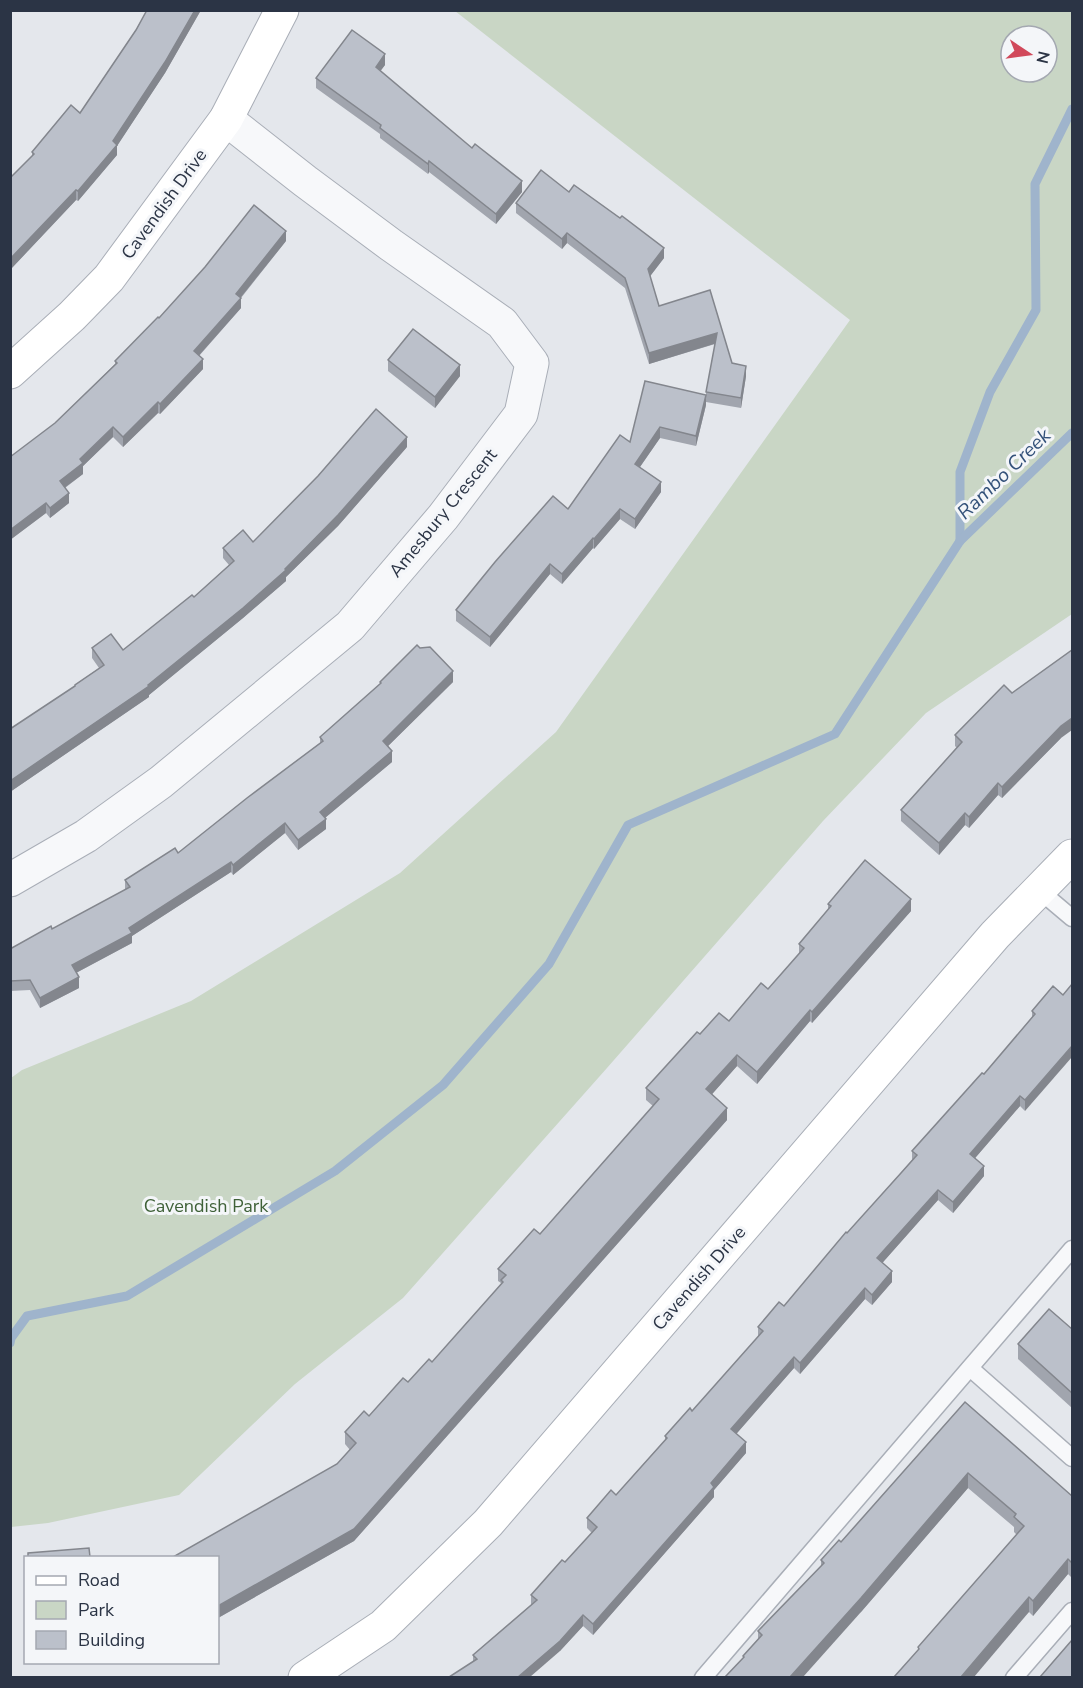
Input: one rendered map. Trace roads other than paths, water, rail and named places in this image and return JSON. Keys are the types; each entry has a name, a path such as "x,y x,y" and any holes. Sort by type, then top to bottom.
{"street":[{"name":"Cavendish Drive","path":"10,372 72,316 109,278 226,119 282,10"},
{"name":"Amesbury Crescent","path":"10,880 86,836 160,782 350,626 443,517 521,414 532,363 502,323 324,195 226,119"},
{"name":"Cavendish Drive","path":"305,1677 383,1626 488,1522 995,935 1072,856"}],"lane":[{"path":"1040,891 1072,918"},
{"path":"702,1677 1072,1249"},
{"path":"970,1368 1072,1458"},
{"path":"1014,1677 1072,1611"}],"waterway":[{"name":"Rambo Creek","path":"960,541 960,472 990,392 1036,310 1035,184 1072,109"},
{"name":"Rambo Creek","path":"10,1343 11,1338 27,1316 127,1296 335,1171 443,1085 549,964 628,825 835,734 960,541 1072,433"}],"park label":[{"name":"Cavendish Park","path":"206,1206"}]}
